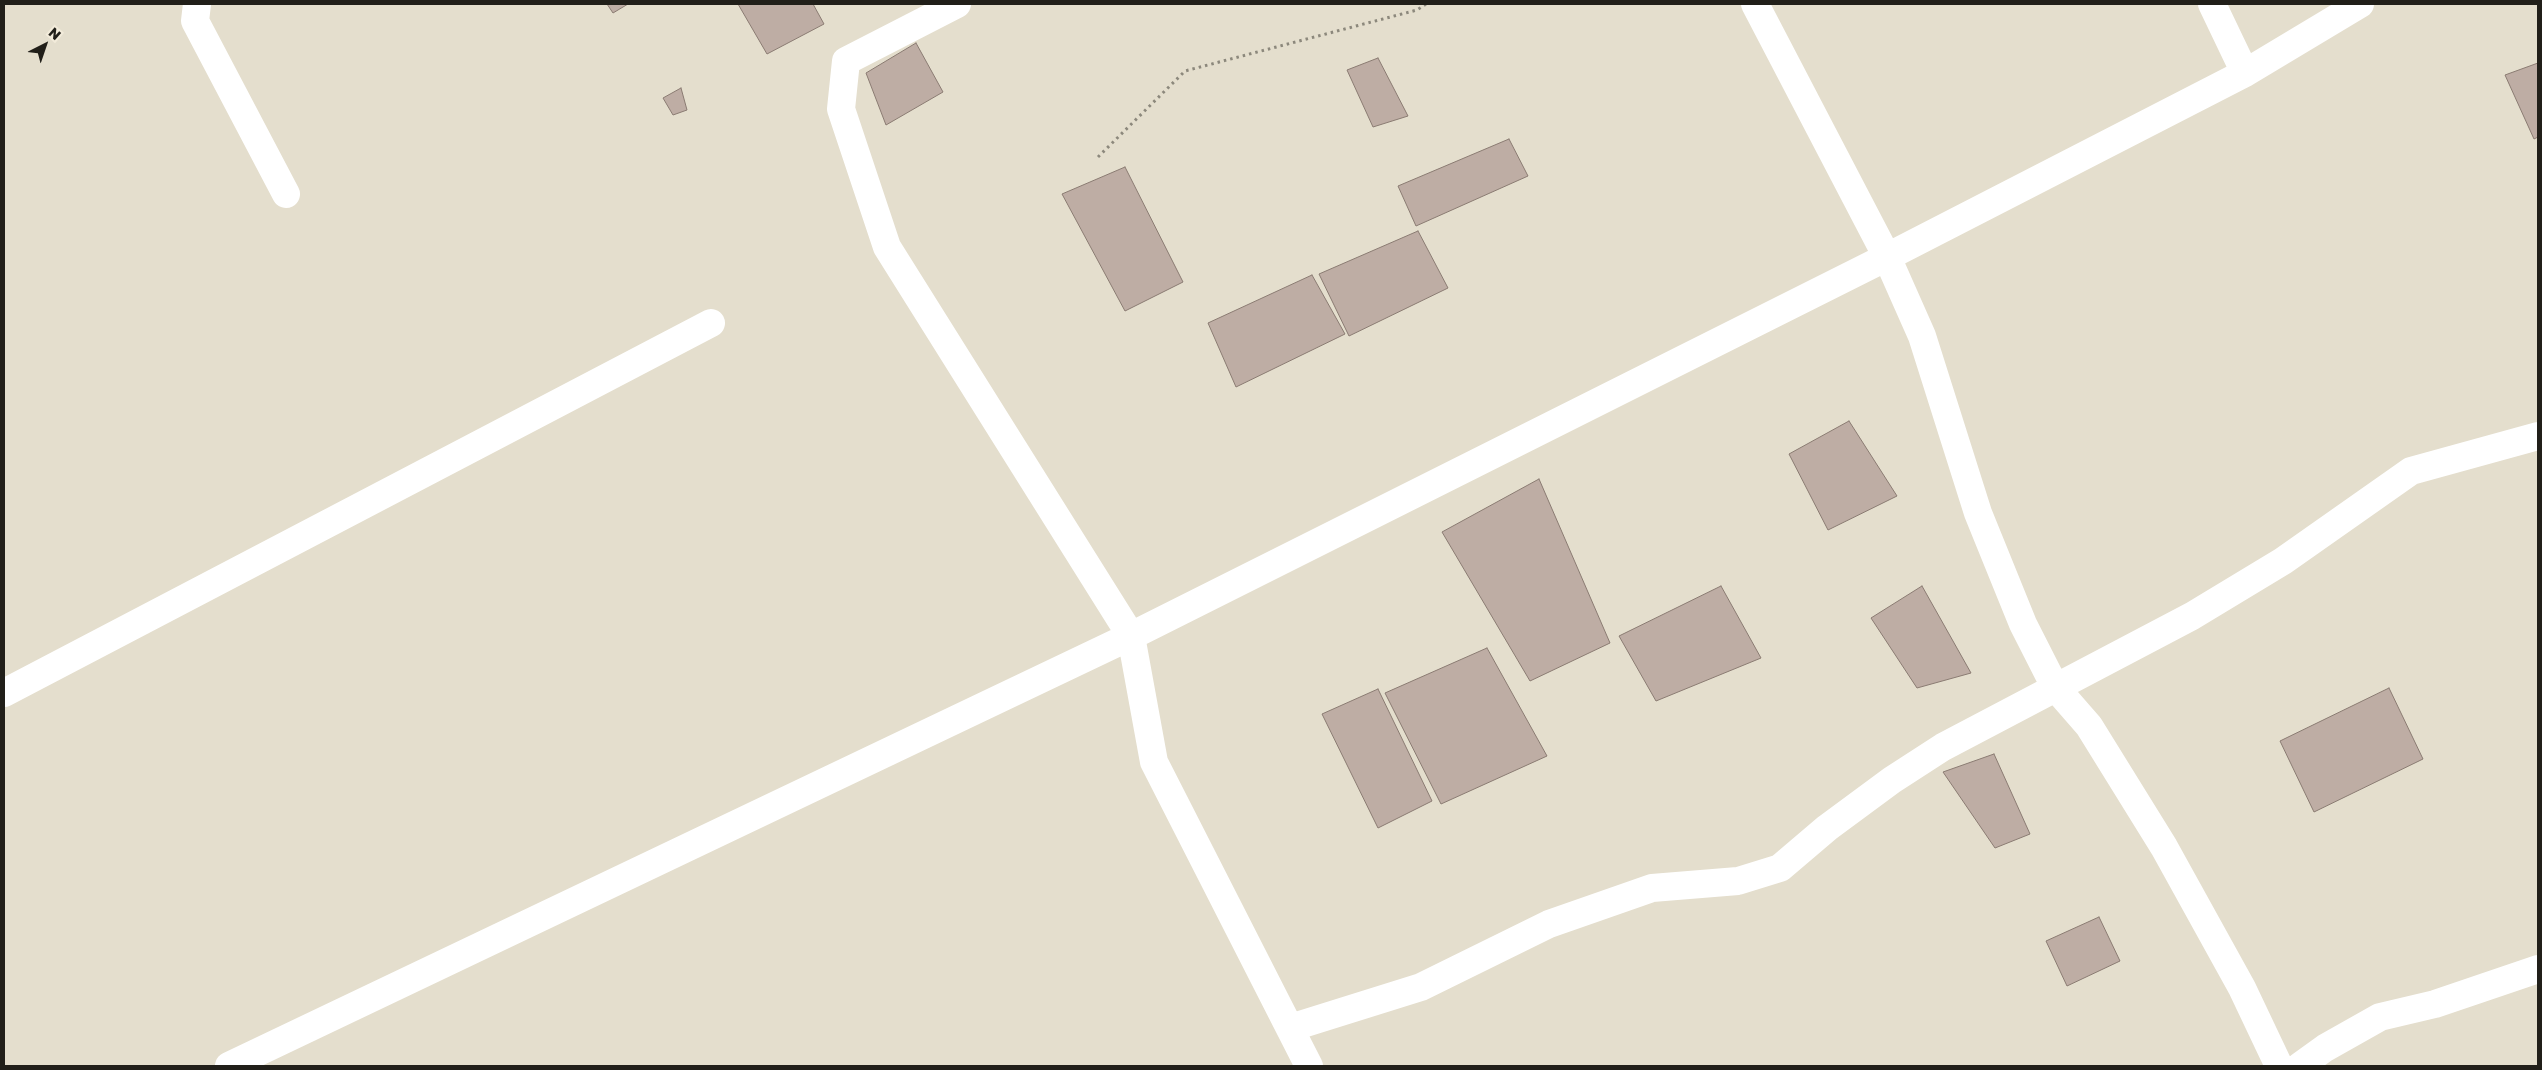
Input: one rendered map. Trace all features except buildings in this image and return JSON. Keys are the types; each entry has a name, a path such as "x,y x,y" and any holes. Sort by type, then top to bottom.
{"street":[{"path":"197,4 195,21 286,194"},
{"path":"956,4 846,62 841,110 887,247 1131,636 1154,762 1309,1066"},
{"path":"1755,4 1887,257 1922,336 1978,513 2023,624 2054,687 2089,726 2164,847 2242,988 2278,1066"},
{"path":"2212,4 2245,73"},
{"path":"229,1066 1131,636 1887,257 2245,73 2360,4"},
{"path":"4,692 710,323"},
{"path":"1290,1028 1421,987 1549,924 1652,888 1738,881 1780,868 1827,828 1892,780 1943,747 2192,616 2283,561 2411,471 2538,436"},
{"path":"2300,1066 2325,1048 2380,1017 2435,1004 2538,969"}],"path":[{"path":"1098,157 1185,71 1408,12 1426,4"}]}
